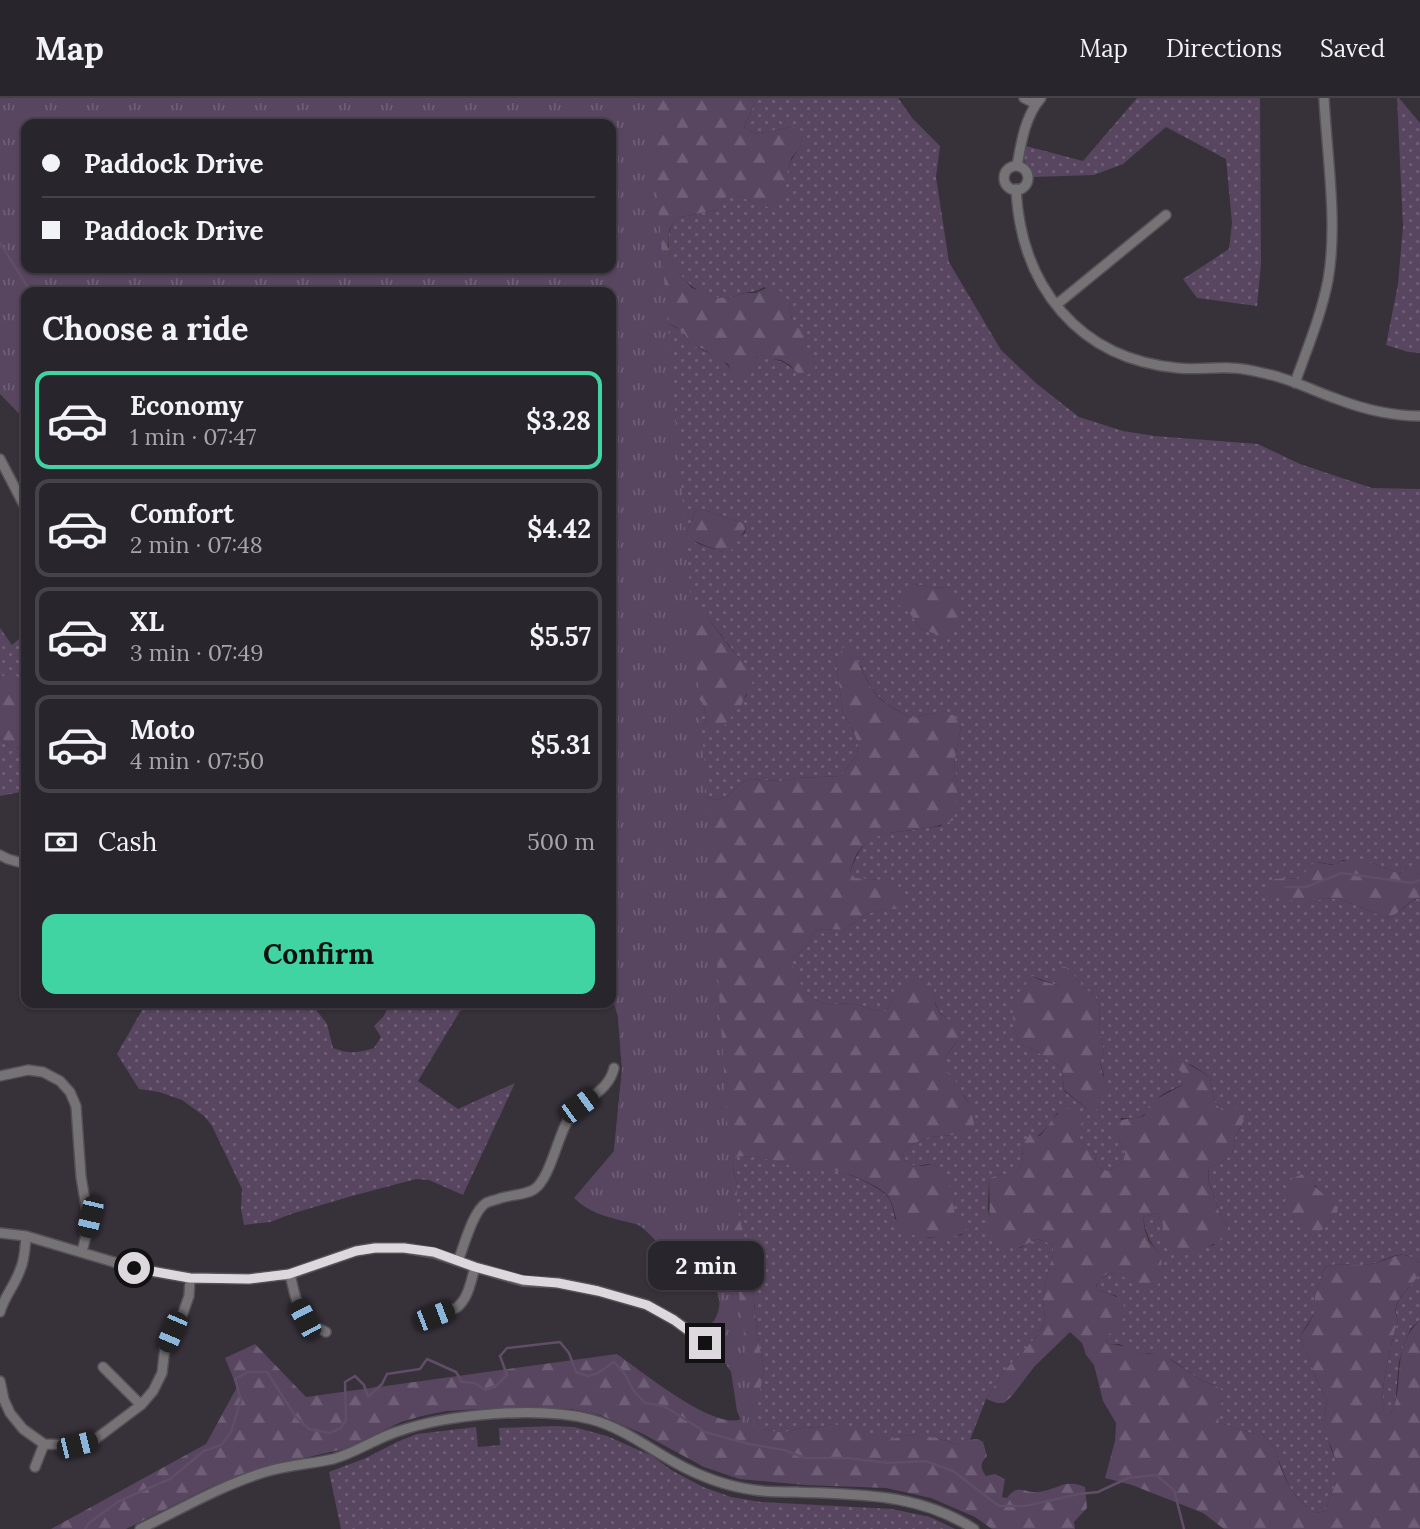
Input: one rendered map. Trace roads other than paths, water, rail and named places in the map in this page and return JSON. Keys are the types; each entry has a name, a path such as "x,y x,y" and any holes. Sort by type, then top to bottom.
{"street":[{"path":"1017,166 1023,137 1038,101 1024,98"},
{"path":"1295,383 1316,326 1330,265 1332,228 1324,98"},
{"path":"1017,166 1026,170 1028,180 1022,188 1016,189 1008,186 1004,179 1009,168 1017,166"},
{"path":"1016,189 1021,233 1028,258 1050,298 1084,333 1103,346 1146,362 1176,368 1250,370 1280,377 1361,407 1420,416"},
{"path":"1056,305 1166,215"},
{"path":"0,458 21,499"},
{"path":"0,855 21,862"},
{"path":"458,1261 475,1216 484,1204 533,1191 548,1169 566,1122 579,1106 607,1085 614,1068"},
{"path":"0,1076 28,1070 43,1072 60,1081 70,1092 76,1106 81,1177 90,1217 82,1252"},
{"path":"0,1233 26,1236 134,1268 190,1278 249,1279 289,1274 356,1251 375,1248 434,1252 523,1280 558,1283 598,1291 647,1305 674,1320 705,1343"},
{"path":"0,1312 22,1266 26,1236"},
{"path":"434,1316 456,1307 463,1301 475,1267"},
{"path":"289,1274 296,1302 305,1319 326,1332"},
{"path":"0,1381 10,1413 23,1429 44,1444 70,1445 93,1441 141,1405 153,1391 162,1373 165,1347 189,1296 190,1278"},
{"path":"103,1367 141,1405"},
{"path":"140,1529 235,1482 268,1471 335,1458 395,1432 427,1423 503,1414 559,1414 591,1420 625,1433 705,1478 730,1486 756,1491 895,1498 945,1513 974,1529"},
{"path":"35,1467 44,1444"}],"waterway":[{"path":"0,243 28,287"},
{"path":"1285,887 1306,887 1342,873 1412,883 1420,880"},
{"path":"85,1529 119,1501 170,1479 204,1451 221,1445 231,1432 241,1400 235,1379 248,1372 267,1372 296,1417 309,1429 330,1433 341,1428 346,1420 345,1382 355,1376 364,1385 368,1397 382,1384 387,1374 420,1369 427,1359 456,1372 462,1382 475,1383 485,1390 497,1385 507,1375 500,1356 507,1348 560,1342 569,1353 576,1372 588,1376 614,1362 645,1403 664,1406 705,1432 784,1450 805,1458 847,1458 888,1463 925,1461 953,1471 999,1506 1025,1506 1098,1492 1128,1478 1156,1475 1174,1490 1184,1529"}]}
